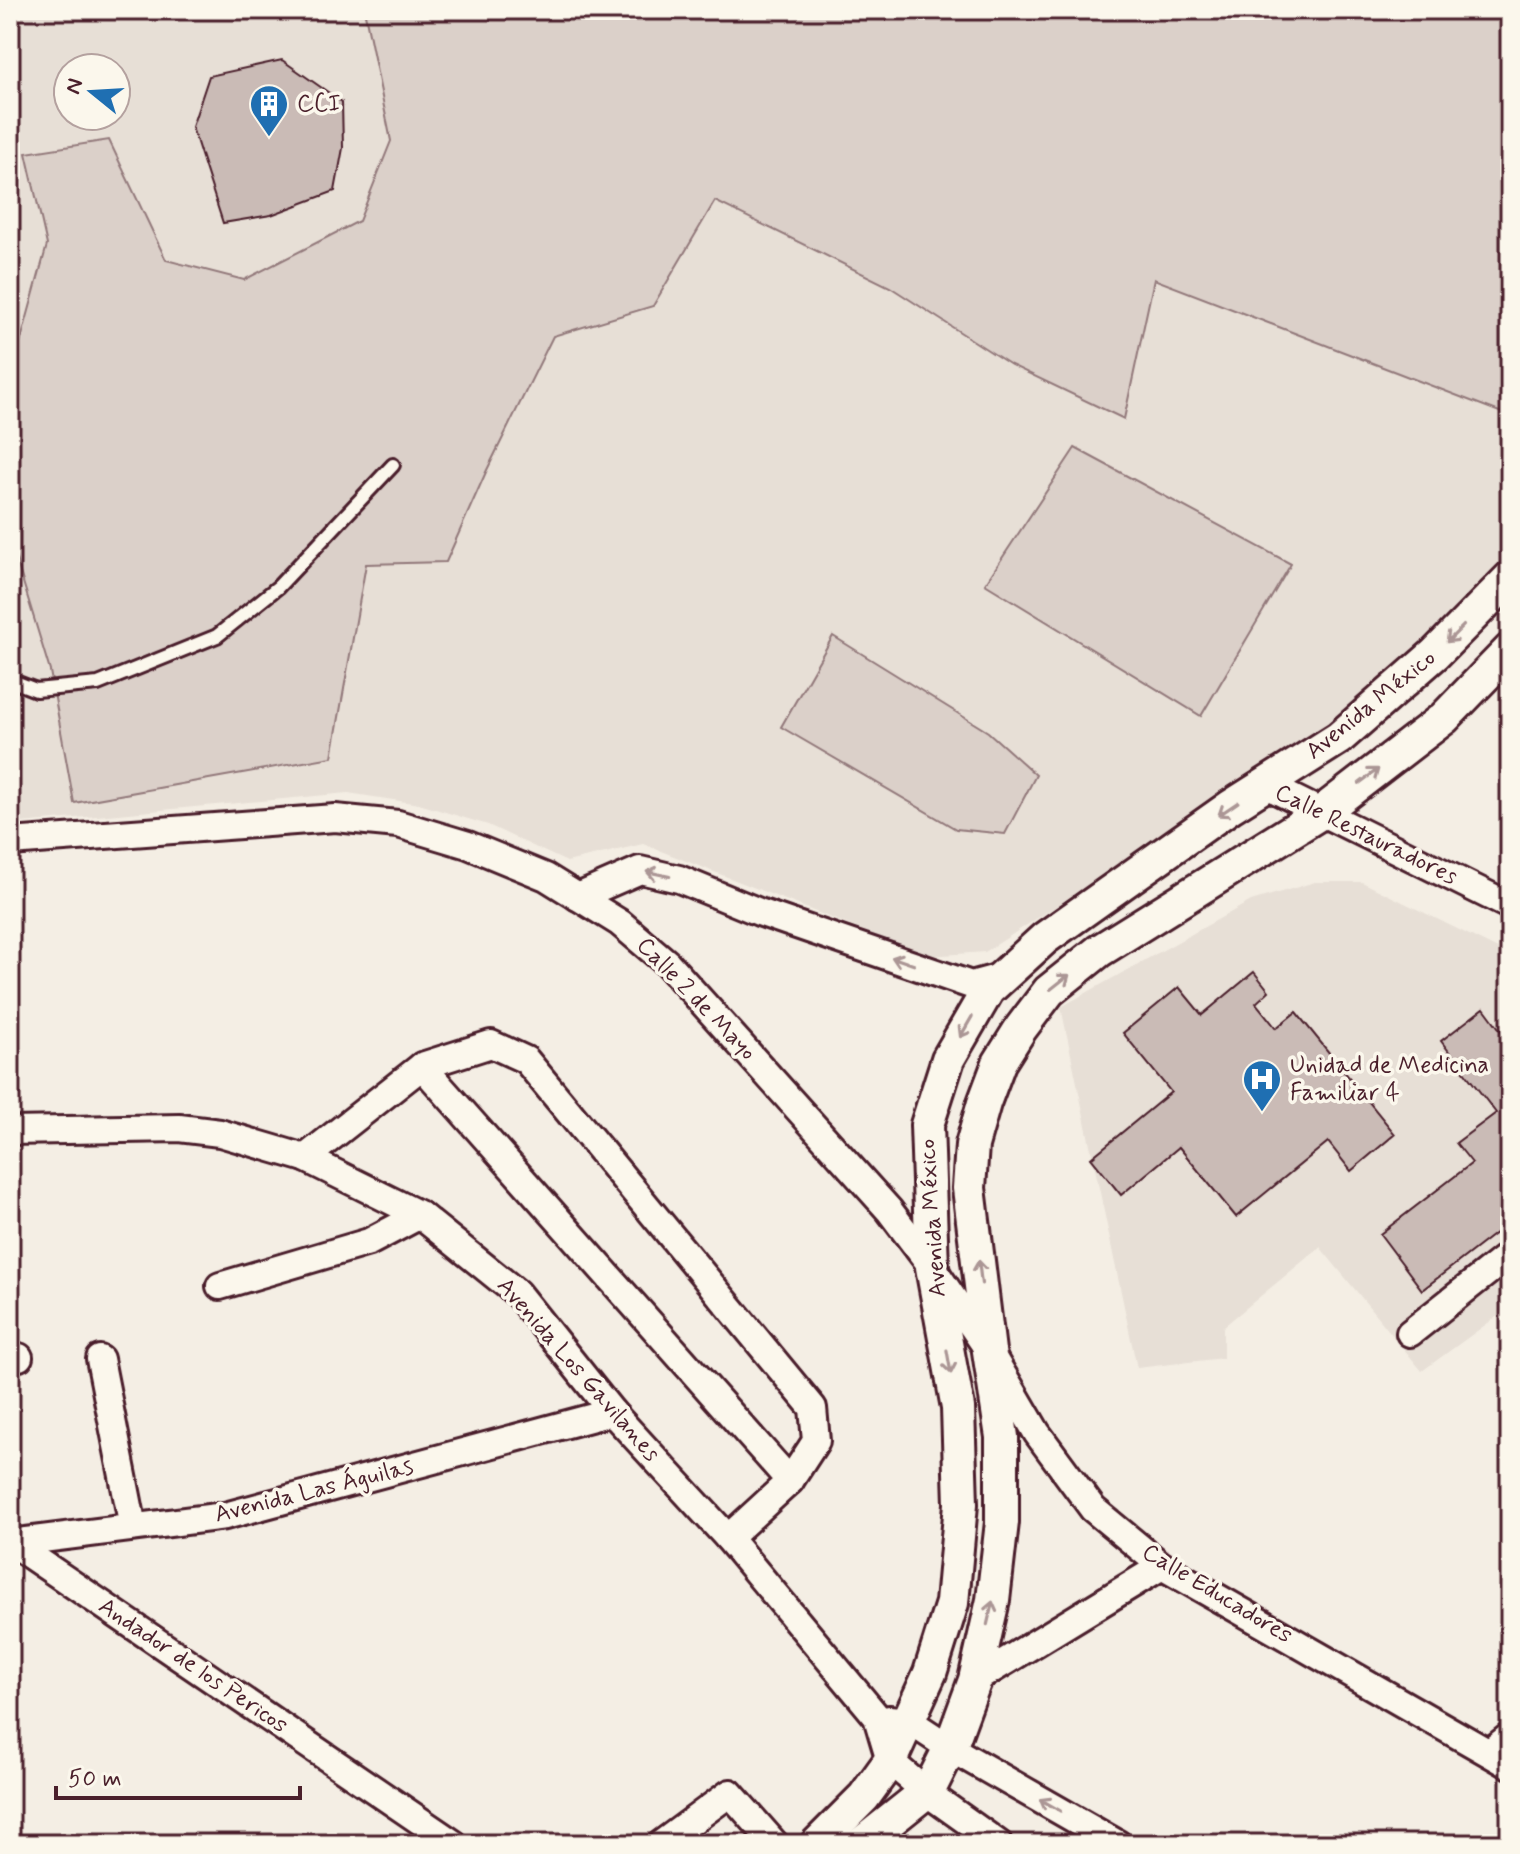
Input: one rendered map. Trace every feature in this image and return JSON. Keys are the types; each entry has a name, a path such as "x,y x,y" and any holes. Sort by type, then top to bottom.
{"street":[{"name":"Avenida México","path":"817,1844 864,1797 890,1761 930,1673 952,1603 961,1504 958,1408 932,1267 927,1125 948,1059 988,990 1045,938 1230,807 1339,738 1435,654 1510,578"},
{"name":"Avenida México","path":"861,1844 926,1792 933,1782 950,1748 975,1680 993,1600 1002,1522 1002,1437 969,1188 972,1145 999,1063 1049,991 1099,951 1322,812 1444,718 1510,650"},
{"name":"Calle Restauradores","path":"1266,785 1510,906"},
{"name":"Calle 2 de Mayo","path":"10,842 335,818 398,824 468,845 546,877 620,923 667,963 889,1210 989,1351"},
{"path":"578,897 640,870 679,879 759,912 971,985 1004,976"},
{"path":"305,1158 422,1066 491,1044 526,1060 813,1408 816,1441 790,1481 728,1538"},
{"path":"422,1066 790,1481"},
{"name":"Avenida Los Gavilanes","path":"10,1131 179,1128 220,1133 305,1158 420,1215 517,1293 612,1412 728,1538 877,1717"},
{"path":"220,1286 369,1242 420,1215"},
{"path":"1410,1333 1510,1254"},
{"name":"Calle Educadores","path":"989,1351 1037,1433 1093,1509 1162,1566 1503,1751"},
{"path":"100,1359 133,1527"},
{"name":"Avenida Las Águilas","path":"11,1543 225,1516 612,1412"},
{"name":"Andador de los Pericos","path":"11,1543 454,1844"},
{"path":"975,1680 1162,1566"},
{"path":"999,1844 926,1792 890,1761 877,1717 909,1721 950,1748 1118,1844"},
{"path":"661,1844 730,1793 775,1844"}],"lane":[{"path":"10,680 36,690 98,684 217,636 278,587 393,465"}],"shaded area":[{"path":"10,10 1510,10 1510,564 1322,735 985,952 928,956 643,844 567,862 488,825 419,804 348,793 10,824"},
{"path":"358,10 1510,10 1510,416 1154,279 1124,419 1011,365 890,287 715,201 653,306 553,336 446,562 366,564 332,757 74,803 50,671 10,539 10,380 47,245 26,153 109,140 166,260 244,280 359,221 391,141 365,14"},
{"path":"1075,448 1291,564 1201,716 985,584"},
{"path":"833,636 988,732 1036,775 1005,834 956,829 781,727"},
{"path":"1315,882 1362,882 1510,955 1510,1307 1422,1371 1320,1247 1223,1327 1223,1358 1137,1368 1061,1007 1251,901"}],"building":[{"name":"CCI","path":"282,60 342,102 343,148 335,191 271,215 223,223 192,127 209,76"},
{"name":"Unidad de Medicina Familiar 4","path":"1254,972 1269,991 1256,1003 1276,1028 1296,1012 1395,1134 1351,1171 1328,1142 1236,1217 1179,1147 1121,1195 1091,1158 1171,1092 1123,1033 1179,987 1202,1015"},
{"path":"1484,1008 1510,1043 1510,1222 1422,1290 1380,1234 1472,1163 1456,1143 1496,1113 1441,1041"}],"place":[{"name":"CCI","path":"269,138"},
{"name":"Unidad de Medicina Familiar 4","path":"1262,1113"}]}
